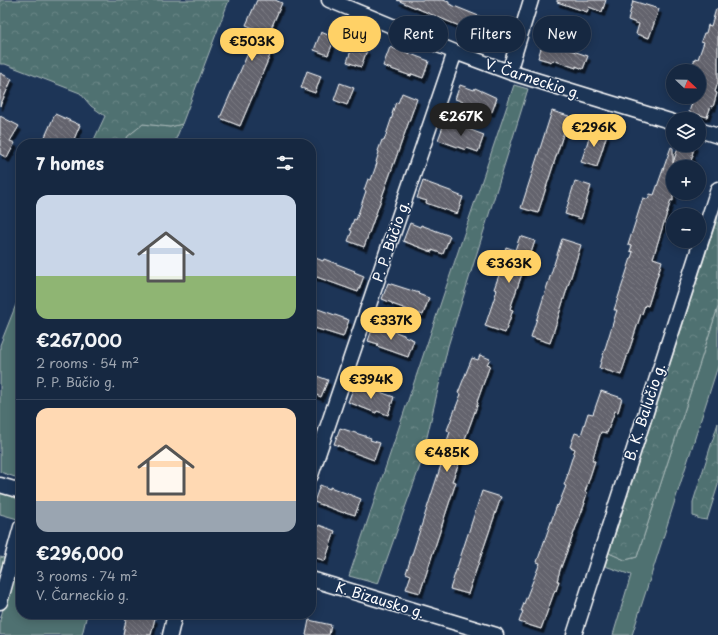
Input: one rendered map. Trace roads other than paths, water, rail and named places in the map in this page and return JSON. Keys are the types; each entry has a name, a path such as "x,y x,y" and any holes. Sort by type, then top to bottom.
{"street":[{"name":"V. Čarneckio g.","path":"329,0 455,52 509,72 666,120"},
{"path":"509,72 531,0"},
{"name":"P. P. Būčio g.","path":"316,460 455,52"},
{"path":"706,132 718,136"},
{"name":"B. K. Balučio g.","path":"574,635 718,189"},
{"path":"0,485 16,490"},
{"path":"0,602 16,545"},
{"name":"K. Bizausko g.","path":"316,581 496,635"},
{"path":"170,635 174,619"}]}
